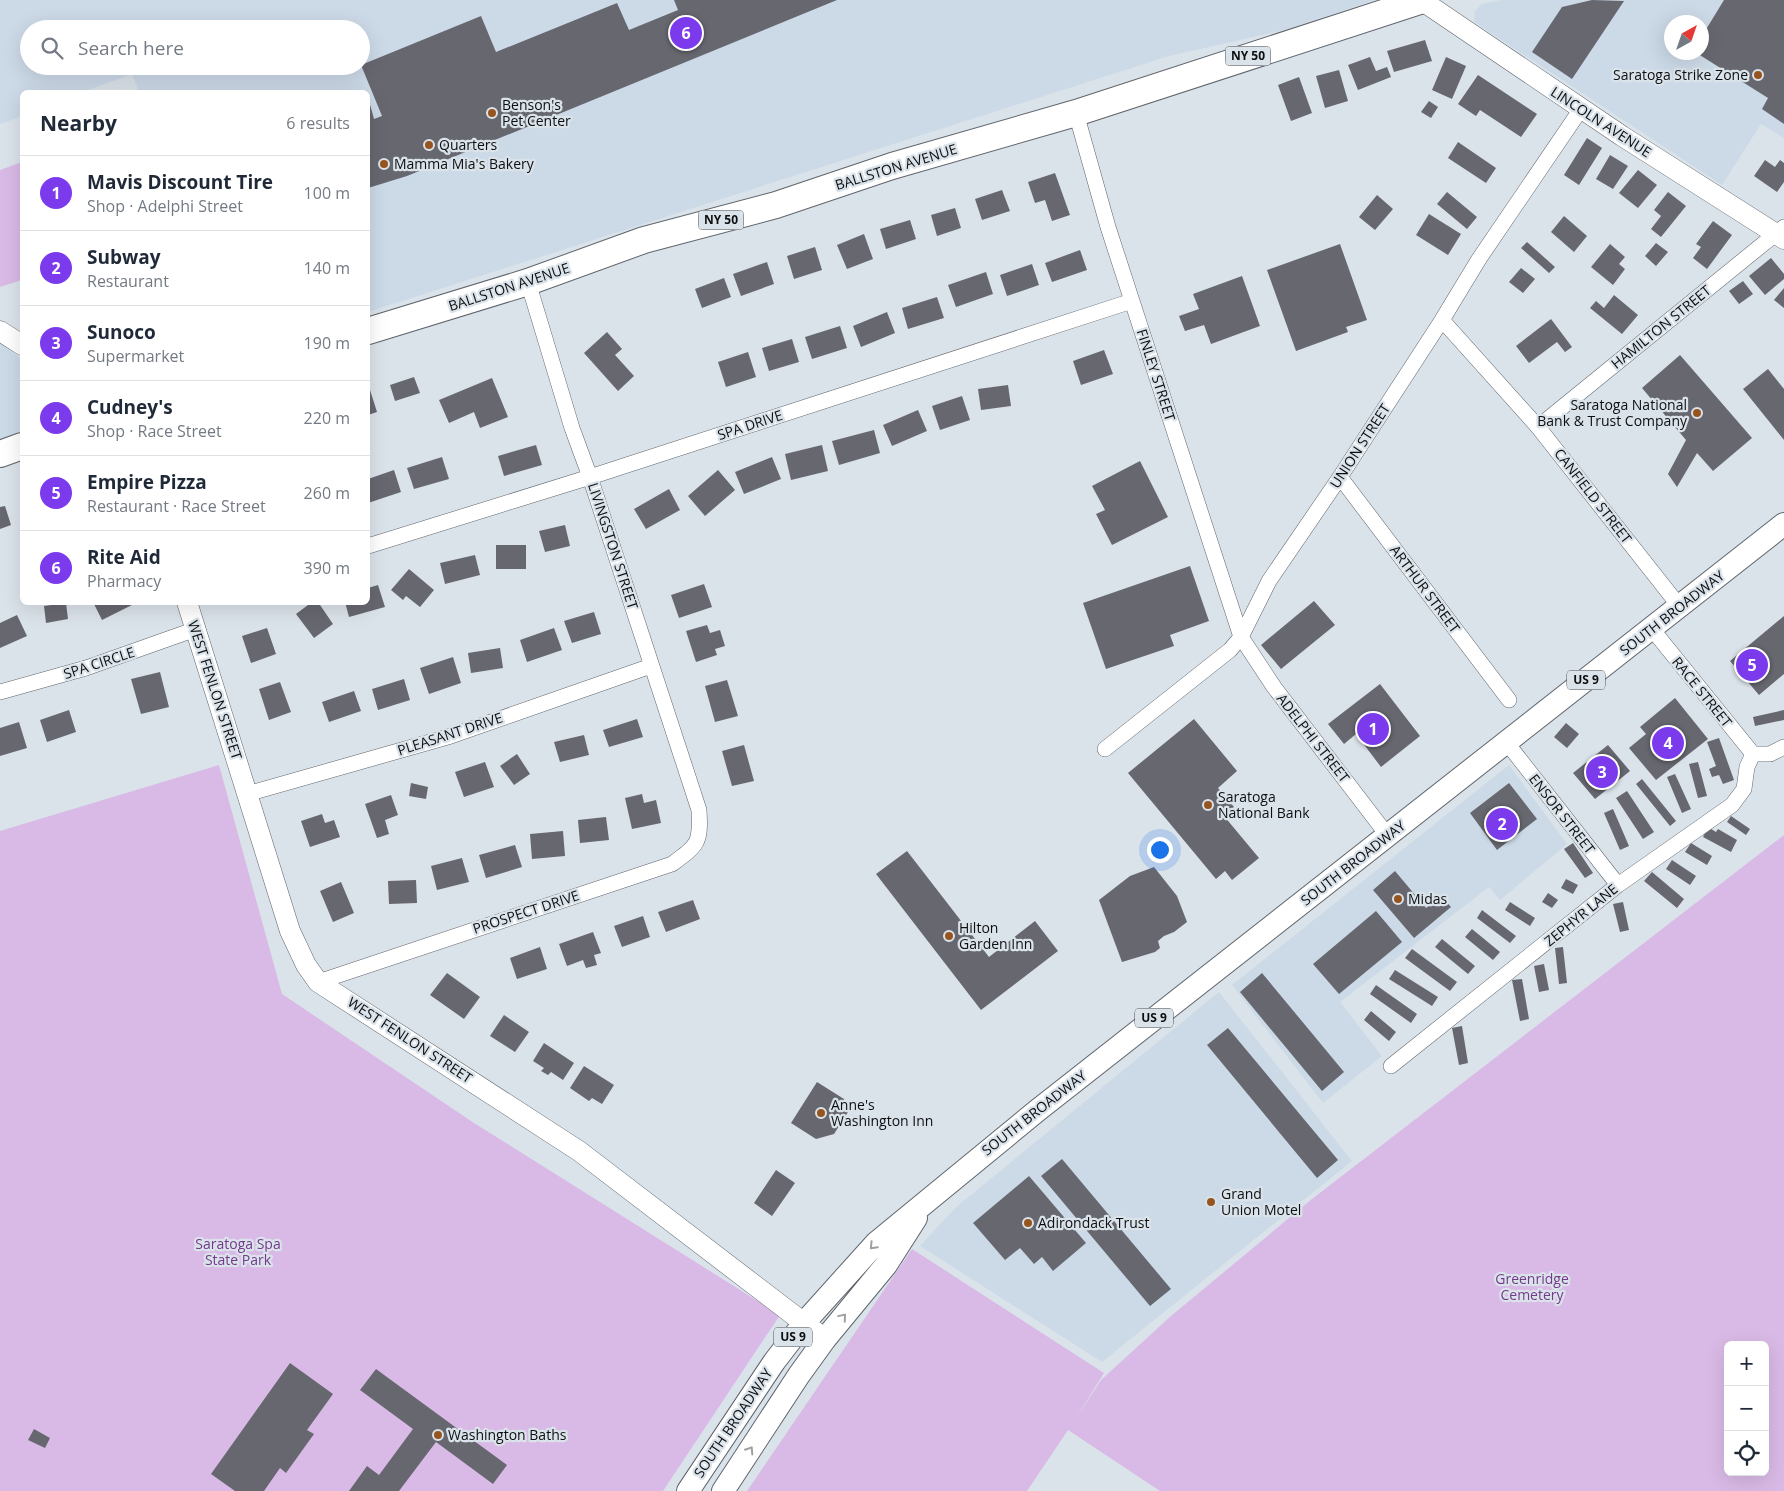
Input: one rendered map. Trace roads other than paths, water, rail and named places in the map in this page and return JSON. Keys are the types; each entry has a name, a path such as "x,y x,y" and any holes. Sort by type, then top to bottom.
{"highway":[{"name":"BALLSTON AVENUE","path":"370,330 528,282 644,240 776,205 892,166 1076,112 1422,0"},
{"path":"0,454 20,447"}],"main road":[{"name":"SOUTH BROADWAY","path":"688,1491 774,1362 804,1323 876,1243 1038,1110 1784,524"},
{"name":"SOUTH BROADWAY","path":"723,1491 799,1375 825,1339 886,1266 924,1205"}],"street":[{"name":"LINCOLN AVENUE","path":"1422,0 1581,109 1781,233"},
{"name":"UNION STREET","path":"1105,750 1230,650 1241,637 1269,581 1340,477 1442,320 1479,259 1581,109"},
{"name":"FINLEY STREET","path":"1076,112 1108,227 1241,637"},
{"name":"HAMILTON STREET","path":"1538,427 1781,233"},
{"name":"LIVINGSTON STREET","path":"528,282 572,428 590,477 699,810"},
{"name":"SPA DRIVE","path":"370,545 590,477 1132,301"},
{"name":"CANFIELD STREET","path":"1442,320 1538,427 1680,607"},
{"path":"0,331 20,345"},
{"name":"ARTHUR STREET","path":"1340,477 1509,700"},
{"name":"WEST FENLON STREET","path":"190,605 290,931 306,965 318,982 579,1151 825,1339"},
{"name":"SPA CIRCLE","path":"0,692 86,668 196,629"},
{"name":"RACE STREET","path":"1652,629 1753,754"},
{"name":"ADELPHI STREET","path":"1241,637 1274,687 1388,836"},
{"name":"PLEASANT DRIVE","path":"247,794 451,736 651,666"},
{"name":"ENSOR STREET","path":"1507,743 1618,885"},
{"path":"1753,754 1770,754 1784,747"},
{"name":"ZEPHYR LANE","path":"1391,1066 1618,885 1732,804 1744,790 1747,768 1753,754"},
{"name":"PROSPECT DRIVE","path":"318,982 672,864 690,851 698,840 700,832 699,810"}],"place":[{"name":"Rite Aid","path":"686,33"},
{"name":"Saratoga Strike Zone","path":"1758,75"},
{"name":"Benson's Pet Center","path":"492,113"},
{"name":"Quarters","path":"429,145"},
{"name":"Mamma Mia's Bakery","path":"384,164"},
{"name":"Saratoga National Bank & Trust Company","path":"1697,413"},
{"name":"Empire Pizza","path":"1752,665"},
{"name":"Mavis Discount Tire","path":"1373,729"},
{"name":"Cudney's","path":"1668,743"},
{"name":"Sunoco","path":"1602,772"},
{"name":"Saratoga National Bank","path":"1208,805"},
{"name":"Subway","path":"1502,824"},
{"name":"Midas","path":"1398,899"},
{"name":"Hilton Garden Inn","path":"949,936"},
{"name":"Anne's Washington Inn","path":"821,1113"},
{"name":"Grand Union Motel","path":"1211,1202"},
{"name":"Adirondack Trust","path":"1028,1223"},
{"name":"Washington Baths","path":"438,1435"}],"park label":[{"name":"Saratoga Spa State Park","path":"238,1252"},
{"name":"Greenridge Cemetery","path":"1532,1288"}]}
